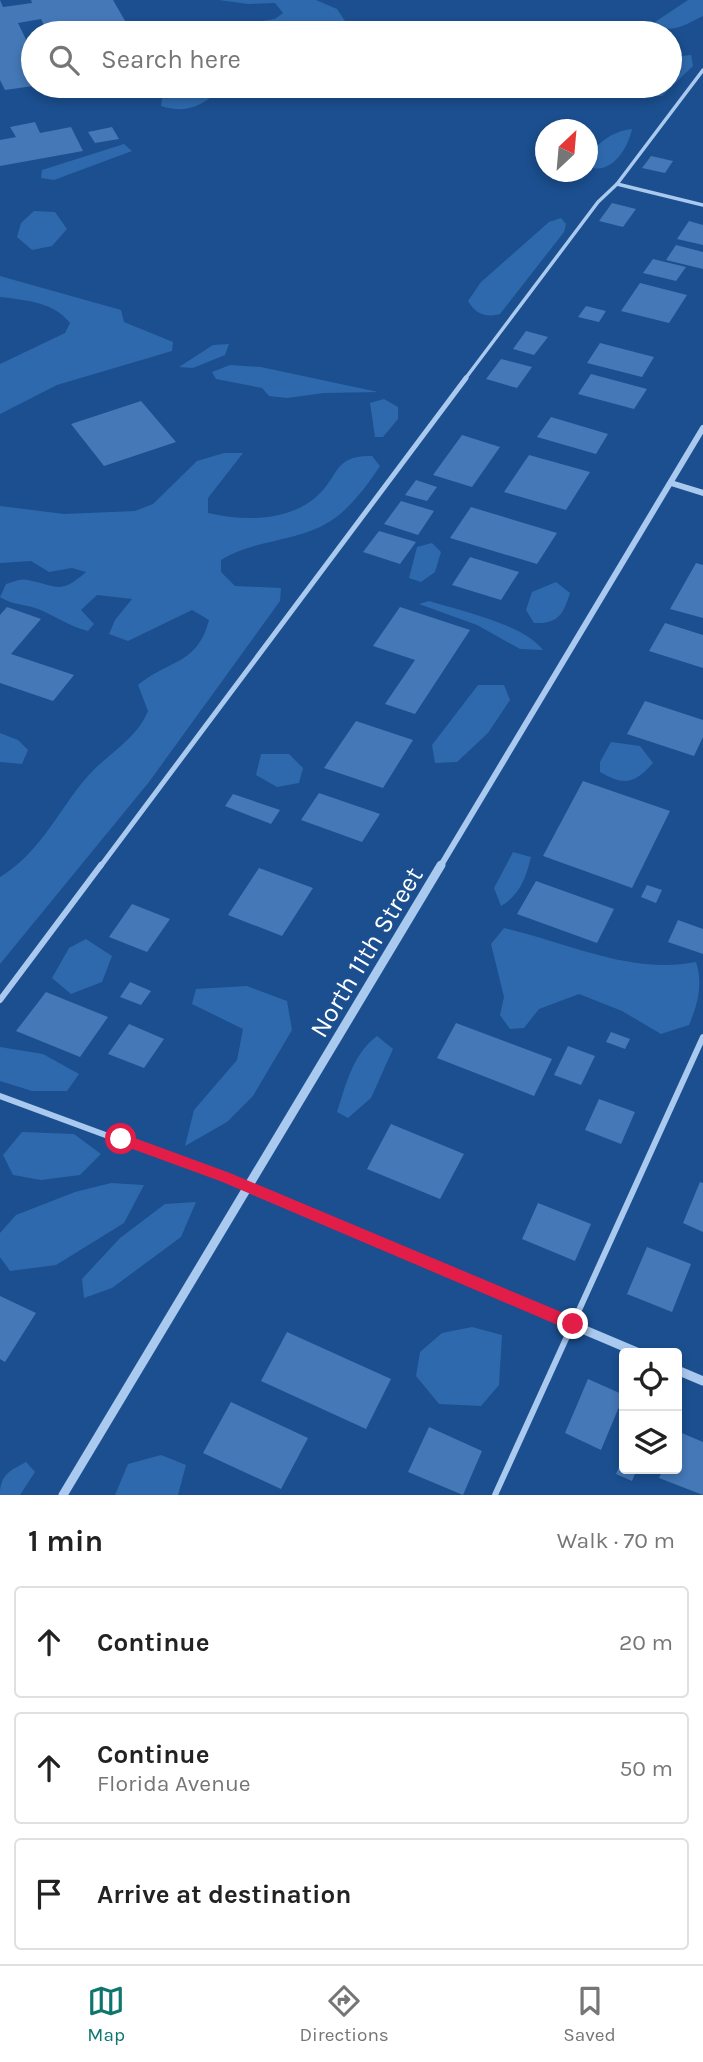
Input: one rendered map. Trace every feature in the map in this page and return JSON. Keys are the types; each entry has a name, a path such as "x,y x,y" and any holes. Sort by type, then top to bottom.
{"street":[{"name":"North 11th Street","path":"63,1495 703,429"},
{"path":"670,483 703,493"},
{"path":"249,1188 628,1348"},
{"path":"682,1372 703,1381"}],"lane":[{"path":"682,98 703,70"},
{"path":"0,1000 598,202 617,184 682,98"},
{"path":"617,184 703,205"},
{"path":"495,1495 703,1037"},
{"path":"0,1096 249,1188"}],"shaded area":[{"path":"219,0 316,0 337,9 345,21 263,21 275,19 283,13 275,3 248,4"},
{"path":"688,0 703,0 703,16 684,25 682,21 656,21"},
{"path":"691,55 693,66 682,77 682,56"},
{"path":"209,98 186,109 161,106 162,99"},
{"path":"632,129 618,158 612,164 598,168 598,146 603,140"},
{"path":"124,144 132,151 54,180 41,178 42,170"},
{"path":"34,211 55,212 67,229 52,246 32,250 17,237 21,223"},
{"path":"561,218 566,224 564,232 500,314 485,315 474,309 468,301 481,282 549,222"},
{"path":"0,276 121,310 124,322 173,342 172,351 57,385 0,414 0,364 65,333 70,323 56,310 47,306 0,297"},
{"path":"229,344 225,355 193,368 179,367 213,345"},
{"path":"230,365 261,367 378,392 324,393 287,398 269,396 262,388 216,379 212,372"},
{"path":"384,399 398,407 398,419 383,437 375,437 370,403"},
{"path":"224,453 243,453 208,498 208,513 236,517 278,515 304,505 324,489 338,468 350,459 372,456 380,466 350,504 329,522 317,529 248,548 221,560 221,572 235,586 281,588 280,601 149,782 0,964 0,877 27,856 87,777 137,730 148,711 138,685 190,653 204,635 209,620 192,610 128,641 109,634 115,620 132,599 97,595 81,610 94,624 88,631 32,607 0,597 6,584 11,582 26,580 58,587 70,584 86,572 72,568 49,572 31,561 0,563 0,506 64,514 135,511 153,504 197,461"},
{"path":"432,543 441,552 435,572 421,582 409,578 417,547"},
{"path":"556,582 570,593 565,607 554,620 534,623 526,610 532,592"},
{"path":"429,601 507,626 534,641 543,650 520,649 477,625 419,604"},
{"path":"478,685 504,685 510,700 488,733 457,762 435,763 432,745"},
{"path":"0,733 18,740 28,750 22,764 0,762"},
{"path":"611,742 640,746 653,763 629,781 600,772 600,762"},
{"path":"261,754 289,754 303,768 299,783 277,787 256,775"},
{"path":"513,852 531,857 521,885 513,897 501,906 494,888"},
{"path":"504,928 623,961 672,965 696,962 698,994 689,1025 661,1034 622,1011 579,994 539,1009 524,1028 510,1029 500,1015 504,997 491,944"},
{"path":"86,939 112,956 102,982 71,994 52,978 69,948"},
{"path":"247,986 287,1001 292,1030 253,1096 227,1122 185,1146 194,1110 237,1060 243,1029 192,1004 196,989"},
{"path":"377,1036 393,1049 371,1098 348,1118 337,1112 347,1080 362,1052"},
{"path":"0,1047 43,1054 79,1074 67,1091 32,1091 0,1081"},
{"path":"22,1132 74,1134 101,1154 80,1175 41,1180 13,1175 3,1155"},
{"path":"111,1183 144,1185 124,1223 56,1265 10,1271 0,1257 0,1233 16,1215 75,1192"},
{"path":"196,1202 181,1237 112,1288 84,1298 82,1279 120,1238 165,1204"},
{"path":"472,1327 502,1335 499,1385 481,1406 439,1404 416,1376 420,1352 442,1333"},
{"path":"161,1455 186,1465 178,1495 115,1495 128,1464"},
{"path":"26,1462 35,1472 20,1495 0,1495 7,1474"}],"building":[{"path":"0,0 3,7 32,3 31,0 113,0 125,21 41,19 18,23 21,29 21,88 5,90 0,80"},
{"path":"35,122 40,133 71,127 83,151 0,166 0,140 16,137 10,127"},
{"path":"112,127 119,139 95,143 88,132"},
{"path":"651,156 673,161 665,173 642,168"},
{"path":"612,203 636,209 623,227 599,221"},
{"path":"689,221 703,225 703,245 677,239"},
{"path":"676,245 703,252 703,269 666,260"},
{"path":"653,259 686,267 676,281 643,273"},
{"path":"640,283 687,295 669,323 621,311"},
{"path":"586,306 606,311 599,322 578,317"},
{"path":"526,331 548,337 534,355 513,349"},
{"path":"600,343 654,357 642,377 587,363"},
{"path":"501,359 532,367 517,388 486,379"},
{"path":"591,374 647,389 634,409 578,394"},
{"path":"141,401 176,442 104,466 71,424"},
{"path":"551,417 608,434 596,454 537,437"},
{"path":"462,435 500,447 472,487 433,475"},
{"path":"529,455 590,472 566,510 504,492"},
{"path":"416,480 437,487 427,501 405,495"},
{"path":"401,501 434,511 418,535 384,524"},
{"path":"471,507 557,533 537,564 450,538"},
{"path":"379,531 416,542 400,564 363,552"},
{"path":"470,557 519,572 501,600 452,585"},
{"path":"696,563 703,565 703,618 670,609"},
{"path":"7,607 41,619 11,654 74,675 53,701 0,683 0,615"},
{"path":"400,607 470,630 415,714 385,704 415,660 373,646"},
{"path":"665,623 703,635 703,668 649,651"},
{"path":"645,701 703,720 703,737 694,756 627,734"},
{"path":"356,721 413,740 383,788 324,768"},
{"path":"583,781 670,811 632,888 543,856"},
{"path":"319,793 380,814 362,842 301,820"},
{"path":"233,794 280,810 271,824 225,806"},
{"path":"259,868 313,888 282,936 228,915"},
{"path":"536,881 614,909 597,943 517,914"},
{"path":"647,885 662,890 656,903 641,897"},
{"path":"132,904 170,919 147,952 109,937"},
{"path":"678,920 703,929 703,954 668,942"},
{"path":"130,982 151,991 141,1005 120,997"},
{"path":"46,992 108,1017 80,1057 16,1031"},
{"path":"456,1023 552,1059 534,1096 437,1058"},
{"path":"129,1024 164,1039 144,1068 108,1054"},
{"path":"611,1032 630,1039 625,1049 606,1042"},
{"path":"568,1046 595,1056 581,1085 554,1075"},
{"path":"599,1099 635,1112 621,1144 585,1130"},
{"path":"391,1124 464,1154 440,1199 367,1169"},
{"path":"700,1182 703,1183 703,1232 683,1223"},
{"path":"538,1203 591,1224 575,1261 522,1239"},
{"path":"647,1247 691,1264 672,1312 627,1294"},
{"path":"0,1296 36,1313 5,1362 0,1359"},
{"path":"287,1332 391,1379 366,1429 261,1381"},
{"path":"588,1379 619,1393 619,1407 601,1450 565,1433"},
{"path":"231,1402 308,1438 281,1489 203,1453"},
{"path":"429,1427 482,1451 463,1495 408,1472"},
{"path":"682,1433 703,1442 703,1495 659,1478 661,1474 682,1474"},
{"path":"619,1467 619,1474 635,1474 632,1481 616,1474"}],"route":[{"path":"121,1139 225,1177 573,1324"}]}
